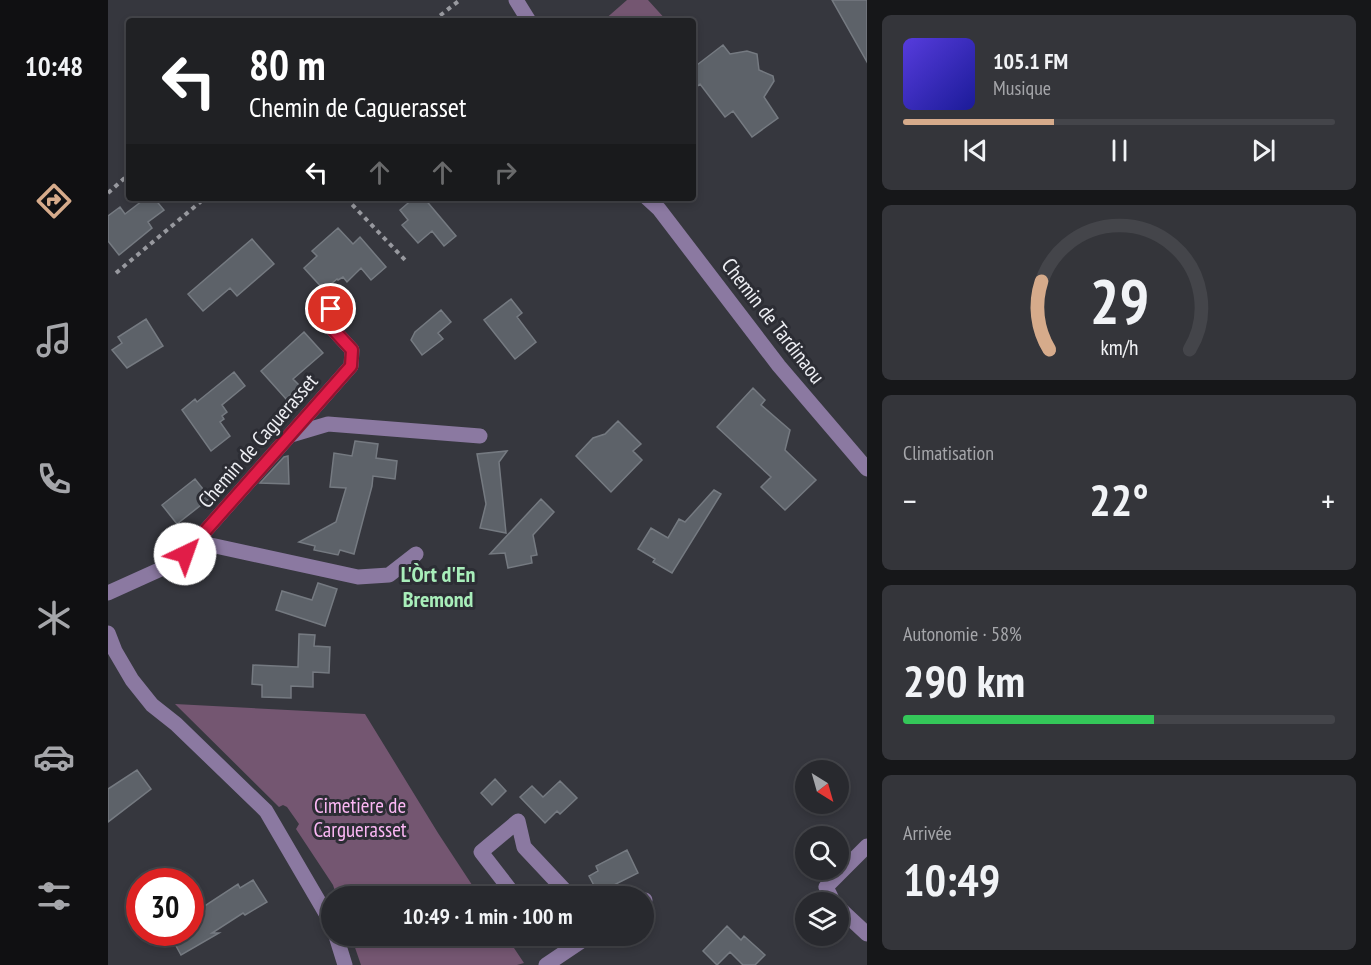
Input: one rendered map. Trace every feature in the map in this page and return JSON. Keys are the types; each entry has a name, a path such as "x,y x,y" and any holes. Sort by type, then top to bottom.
{"street":[{"path":"516,0 527,18"},
{"name":"Chemin de Tardinaou","path":"650,201 659,209 779,366 864,458"},
{"name":"Chemin de Caguerasset","path":"108,593 161,569 185,554 351,366 352,350 330,326 331,309"},
{"path":"291,435 328,424 480,436"},
{"path":"196,542 358,577 389,574 416,554"},
{"path":"108,633 115,651 132,680 152,705 176,724 266,811 321,905"},
{"path":"506,886 481,852 518,821 524,847 561,886"},
{"path":"828,892 826,887 867,846"},
{"path":"849,917 867,934"},
{"path":"339,946 345,965"},
{"path":"546,965 574,946"}],"path":[{"path":"437,18 460,0"},
{"path":"108,193 126,177"},
{"path":"116,273 202,201"},
{"path":"349,201 405,260"}],"green space":[{"path":"627,0 648,0 664,18 606,18"},
{"name":"Cimetière de Carguerasset","path":"175,704 365,714 473,886 333,886 296,829 299,824 287,807 283,805 279,807"},
{"path":"354,946 513,946 524,963 517,965 361,965"}],"building":[{"path":"832,0 867,0 867,62"},
{"path":"723,45 730,54 747,51 757,54 759,70 773,76 774,81 764,97 778,118 752,137 733,111 725,117 700,84 696,87 696,66"},
{"path":"142,201 156,201 164,210 148,222 152,228 119,255 108,241 108,216 120,207 125,214"},
{"path":"410,201 427,201 456,236 444,246 432,231 418,243 402,225 408,220 400,210"},
{"path":"338,228 353,244 360,237 386,267 371,280 361,268 347,282 343,277 337,279 324,290 304,268 317,256 312,251"},
{"path":"252,239 274,264 237,296 230,288 203,311 188,294"},
{"path":"511,299 522,313 517,317 536,342 515,359 484,320"},
{"path":"441,310 451,322 438,333 443,339 422,355 411,340 415,332"},
{"path":"146,319 163,346 127,368 112,350 122,343 118,337"},
{"path":"304,332 323,353 293,379 300,386 286,399 261,371"},
{"path":"234,372 245,386 222,405 227,412 222,416 224,419 220,422 230,436 211,451 182,410 195,399 197,402"},
{"path":"753,388 765,400 761,405 790,430 785,450 816,480 785,510 761,487 771,477 717,427"},
{"path":"618,421 641,444 633,451 642,460 611,492 576,456 593,438 605,434"},
{"path":"355,441 378,444 376,458 397,461 395,479 373,476 354,554 340,550 338,555 314,550 315,546 299,542 336,522 346,488 330,487 334,453 352,456"},
{"path":"507,451 499,462 506,533 480,528 486,504 477,454"},
{"path":"288,456 289,484 260,483 284,457"},
{"path":"195,479 210,498 177,524 162,505"},
{"path":"714,490 721,494 672,573 653,562 655,559 638,549 651,528 668,538 679,519 685,522"},
{"path":"541,499 554,512 533,535 537,555 531,556 532,563 508,568 505,553 490,554"},
{"path":"318,583 337,589 325,626 276,610 282,591 312,600"},
{"path":"299,634 315,635 314,646 330,647 329,673 313,672 313,687 291,686 291,698 262,697 262,685 252,684 253,665 298,667"},
{"path":"137,770 151,789 108,822 108,789"},
{"path":"495,779 506,791 492,805 481,793"},
{"path":"560,781 577,798 560,814 557,811 545,823 520,797 532,786 543,797"},
{"path":"627,850 638,873 612,886 594,886 589,876 598,871 596,866"},
{"path":"253,880 267,902 245,915 243,913 212,933 219,933 204,942 204,906 238,884 240,888"},
{"path":"727,926 741,940 744,936 765,955 755,965 743,965 730,952 717,965 703,951"},
{"path":"176,946 197,946 181,955"}],"district":[{"name":"L'Òrt d'En Bremond","path":"438,586"}],"route":[{"path":"185,554 351,366 352,350 330,326 331,309"}]}
